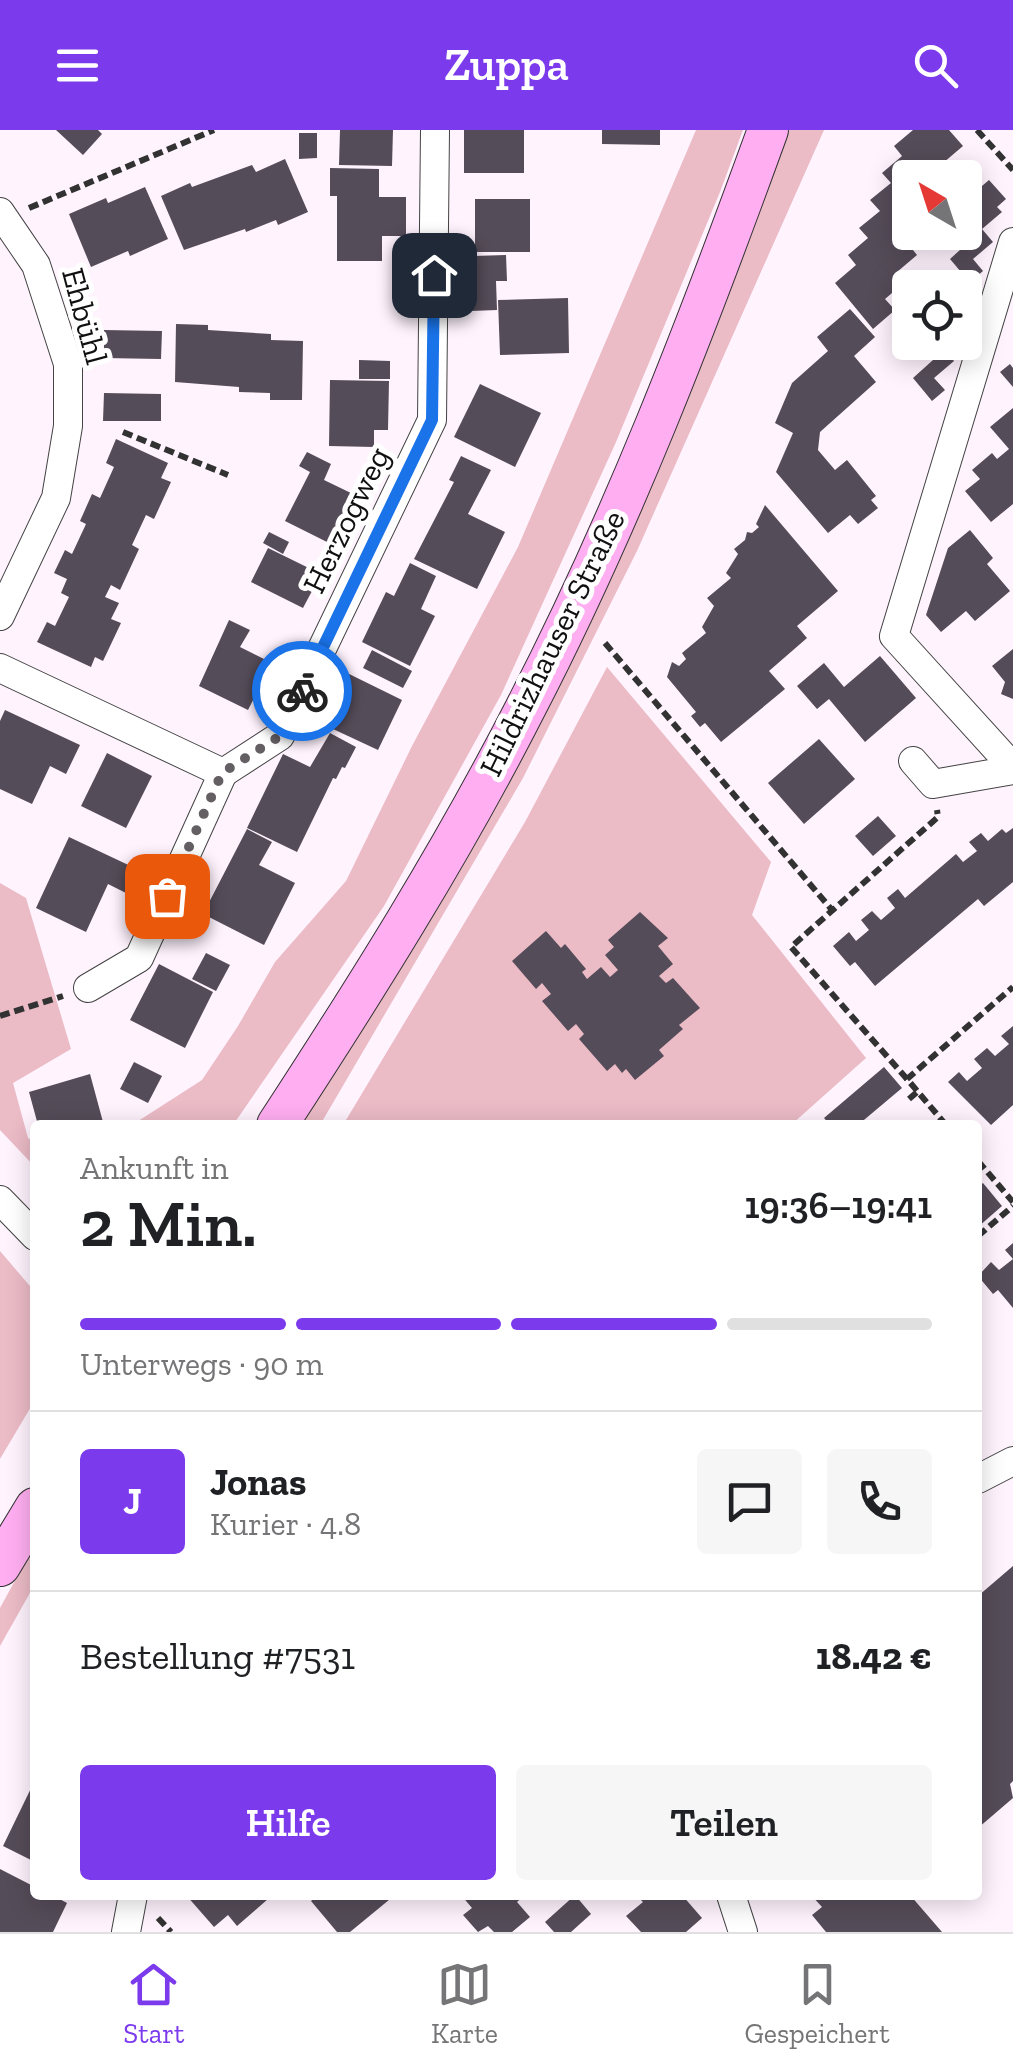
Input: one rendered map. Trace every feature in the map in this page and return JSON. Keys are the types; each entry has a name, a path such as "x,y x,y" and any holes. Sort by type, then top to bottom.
{"main road":[{"name":"Hildrizhauser Straße","path":"279,1120 428,888 534,693 578,603 707,298 768,130"},
{"path":"0,1566 30,1516"}],"street":[{"name":"Herzogweg","path":"222,773 280,736 432,420 435,130"},
{"name":"Ehbühl","path":"0,616 56,498 68,426 68,364 36,265 3,215"},
{"path":"1013,242 894,636 1013,768"},
{"path":"0,668 222,773 139,958 88,988"},
{"path":"912,761 933,784 1013,768"},
{"path":"0,1200 30,1231"},
{"path":"982,1477 1010,1466"},
{"path":"126,1932 132,1900"},
{"path":"733,1900 743,1932"}],"path":[{"path":"3,215 214,130"},
{"path":"977,130 1013,170"},
{"path":"123,432 228,475"},
{"path":"606,643 832,910"},
{"path":"933,784 938,817 791,946 942,1120"},
{"path":"907,1080 1013,987"},
{"path":"0,1016 88,988"},
{"path":"909,1099 917,1092"},
{"path":"982,1167 1013,1204 982,1232"}],"shaded area":[{"path":"696,130 743,130 616,442 501,695 384,906 236,1120 140,1120 202,1080 275,962 346,881 412,746 518,547"},
{"path":"787,130 824,130 637,551 523,778 323,1120 300,1120 422,922"},
{"path":"607,667 771,862 752,915 866,1058 797,1120 346,1120 525,822"},
{"path":"0,883 26,898 71,1049 13,1083 30,1139 30,1162 0,1130"},
{"path":"0,1251 30,1286 30,1408 0,1459"},
{"path":"30,1553 30,1593 0,1646 0,1608"}],"building":[{"path":"56,130 98,130 102,134 83,155"},
{"path":"340,130 393,130 392,166 339,165"},
{"path":"464,130 524,130 524,173 464,173"},
{"path":"602,130 660,130 660,145 602,144"},
{"path":"913,130 949,130 963,146 947,160 897,160 902,156 894,146"},
{"path":"299,133 317,133 317,158 299,159"},
{"path":"285,159 308,212 278,225 276,220 184,250 161,196 252,165 256,172"},
{"path":"892,164 892,250 913,250 917,255 899,270 892,270 892,293 885,299 892,313 873,329 835,283 856,265 848,255 868,238 859,228 880,211 870,200 891,183 882,173"},
{"path":"330,168 379,169 379,197 406,197 406,236 382,236 382,261 337,261 337,196 330,196"},
{"path":"989,180 1006,199 997,207 1002,212 982,229 982,186"},
{"path":"145,187 168,239 91,267 69,214"},
{"path":"475,199 530,199 530,252 475,252"},
{"path":"982,229 993,242 973,259 982,272 959,270 950,259 960,250 982,250"},
{"path":"506,255 507,281 496,281 497,310 471,311 473,256"},
{"path":"568,298 569,353 500,355 498,300"},
{"path":"850,309 875,337 854,356 876,382 820,432 818,450 835,470 847,460 876,496 871,500 878,508 858,524 850,515 828,533 776,472 793,433 775,423 792,383 828,351 817,337"},
{"path":"176,324 271,334 271,340 303,341 302,400 270,400 270,393 239,392 239,387 175,382"},
{"path":"104,330 162,331 161,359 104,358"},
{"path":"359,360 390,361 390,379 359,379"},
{"path":"933,360 954,361 934,378 945,390 932,401 913,378"},
{"path":"1010,364 1013,368 1013,387 1000,372"},
{"path":"330,380 389,381 388,430 374,430 374,447 329,446"},
{"path":"480,384 541,413 515,467 454,437"},
{"path":"104,393 161,394 161,421 103,421"},
{"path":"1013,408 1013,504 991,522 965,491 980,479 972,470 992,453 997,459 1009,449 990,427"},
{"path":"116,439 168,463 161,478 171,482 154,519 146,515 132,545 139,549 120,590 111,585 105,597 119,603 111,619 121,623 103,661 95,657 91,667 37,642 47,622 55,626 69,597 61,593 67,579 54,573 65,550 72,554 86,524 80,521 92,494 100,498 114,467 106,463"},
{"path":"307,452 331,464 324,480 353,494 329,543 285,521 310,472 299,466"},
{"path":"461,456 491,470 468,514 505,532 477,589 414,559 454,482 449,480"},
{"path":"765,505 838,591 797,626 807,638 769,671 785,689 721,742 705,723 700,727 691,716 696,712 667,677 672,662 679,666 686,659 682,653 706,633 702,627 714,606 707,598 731,578 726,573 738,554 734,549 745,540 747,532 759,527 756,524"},
{"path":"970,530 993,558 987,564 1010,591 975,621 966,611 941,632 926,615 948,548"},
{"path":"269,532 289,542 283,554 263,543"},
{"path":"268,548 321,574 303,608 251,582"},
{"path":"410,563 436,576 421,609 435,616 410,666 362,642 386,592 394,596"},
{"path":"229,620 250,630 240,647 272,663 248,710 199,686"},
{"path":"1013,649 1013,699 1001,694 1005,682 992,666"},
{"path":"372,650 412,671 403,688 363,668"},
{"path":"880,656 916,698 865,742 829,699 817,709 797,686 824,663 844,687"},
{"path":"343,671 402,700 378,750 318,722"},
{"path":"5,710 80,745 66,774 50,766 32,804 0,789 0,721"},
{"path":"330,733 356,747 345,768 333,778 297,852 247,828 283,754 310,767"},
{"path":"819,739 855,779 804,824 768,783"},
{"path":"107,753 152,776 126,828 81,806"},
{"path":"878,816 896,836 873,856 855,836"},
{"path":"1013,828 1013,882 984,906 978,899 875,986 855,962 850,966 833,946 849,932 856,941 869,930 861,920 872,911 881,920 895,908 887,898 898,889 905,898 956,854 963,862 977,851 969,842 981,833 988,841 1002,829 1006,833"},
{"path":"247,829 272,842 259,865 295,883 264,945 203,914"},
{"path":"69,837 139,870 128,894 108,884 86,932 36,908"},
{"path":"640,912 668,938 658,946 673,964 659,976 666,983 673,978 700,1008 679,1025 683,1029 659,1050 664,1056 635,1080 615,1064 607,1071 579,1039 584,1034 576,1024 568,1031 542,1001 551,994 542,983 536,989 512,961 546,931 561,948 565,944 586,969 582,972 587,979 601,967 610,977 618,970 605,955 614,947 608,940"},
{"path":"206,953 230,965 216,991 192,979"},
{"path":"159,964 213,992 185,1048 130,1020"},
{"path":"1013,1026 1013,1105 991,1125 948,1082 959,1072 967,1081 982,1068 974,1059 987,1048 995,1056 1009,1044 1001,1036"},
{"path":"134,1062 162,1076 148,1103 120,1089"},
{"path":"884,1067 902,1088 864,1120 824,1118"},
{"path":"90,1074 102,1120 37,1120 29,1092"},
{"path":"982,1184 1002,1206 982,1224"},
{"path":"1013,1243 1013,1259 1005,1250"},
{"path":"1013,1259 1013,1308 998,1290 993,1294 982,1281 982,1272 991,1262 999,1270"},
{"path":"1013,1566 1013,1798 982,1825 982,1593"},
{"path":"30,1790 30,1860 3,1846"},
{"path":"0,1869 30,1884 30,1900 67,1903 53,1932 0,1932"},
{"path":"190,1900 267,1900 237,1926 228,1915 214,1927"},
{"path":"389,1900 350,1932 337,1932 311,1901"},
{"path":"465,1900 519,1900 517,1902 530,1917 512,1932 494,1932 488,1926 478,1932 463,1915 472,1908"},
{"path":"569,1900 579,1900 591,1914 571,1932 554,1932 545,1922"},
{"path":"686,1900 702,1918 686,1932 641,1932 626,1916 643,1902"},
{"path":"816,1900 914,1900 942,1932 826,1932 812,1915 822,1907"}],"way so far":[{"path":"167,896 222,773 280,736 302,691"}],"route":[{"path":"302,691 432,420 434,275"}]}
